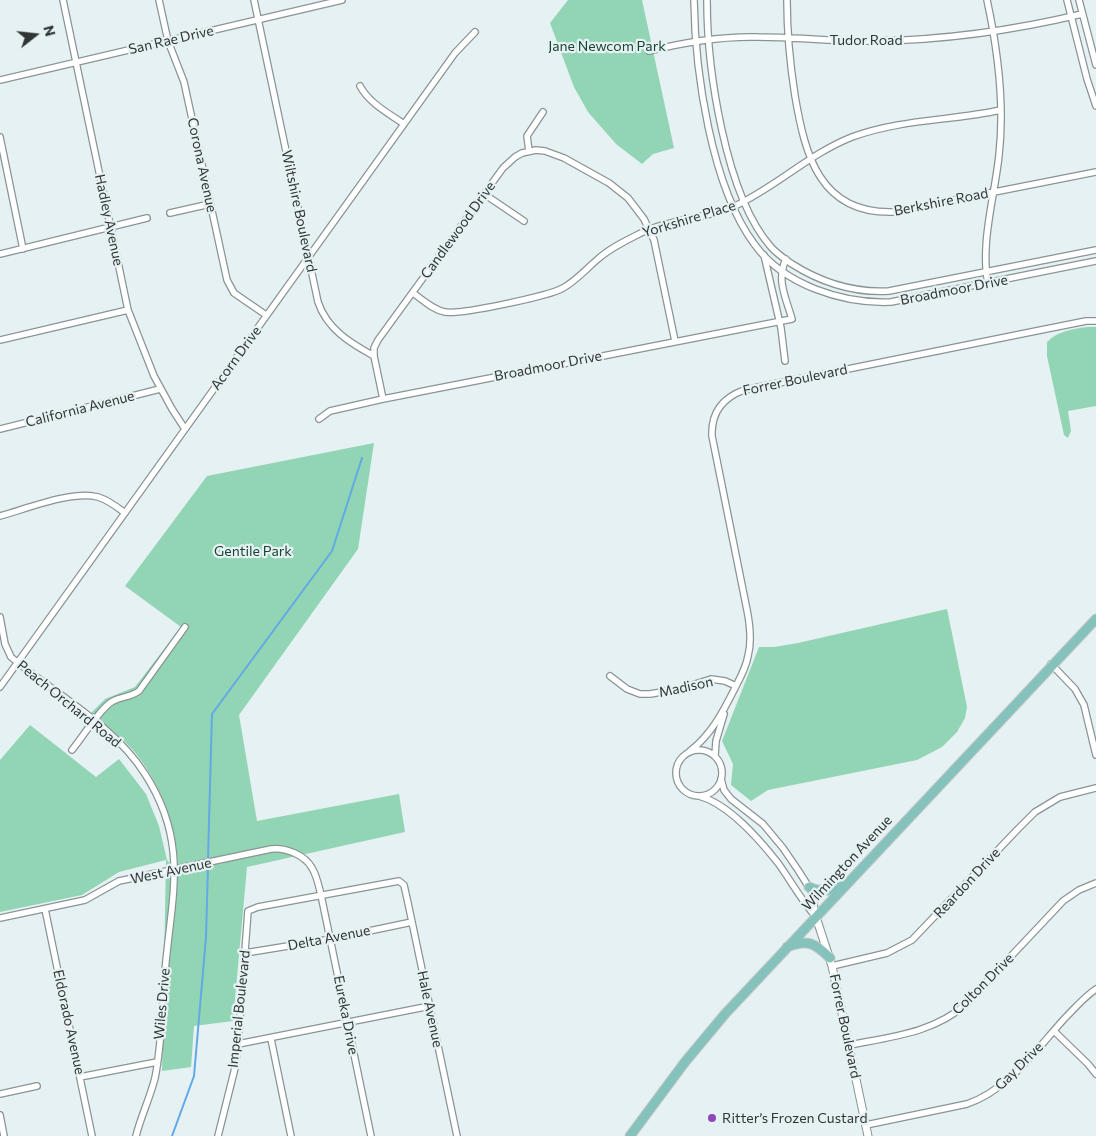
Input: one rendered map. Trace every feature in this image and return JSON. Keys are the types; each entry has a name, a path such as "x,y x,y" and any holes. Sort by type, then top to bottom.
{"main road":[{"name":"Wilmington Avenue","path":"630,1136 701,1041 1096,618"},
{"path":"809,887 817,890 828,890 845,885"},
{"path":"787,947 809,943 816,945 831,962"}],"street":[{"name":"Hadley Avenue","path":"63,0 128,310 143,352 160,389 185,429"},
{"name":"Corona Avenue","path":"159,0 168,41 184,82 226,280 238,296 266,315"},
{"name":"Wiltshire Boulevard","path":"254,0 318,302 326,320 336,331 374,356"},
{"name":"San Rae Drive","path":"0,80 342,0"},
{"path":"694,0 696,42 704,103 711,135 732,207 755,246 764,255 779,320 785,361"},
{"name":"Broadmoor Drive","path":"707,0 708,40 716,100 723,132 744,202 771,247 786,260 812,276 832,284 878,292 1096,250"},
{"name":"Berkshire Road","path":"787,0 788,38 798,114 810,159 816,172 829,188 846,201 866,209 892,212 1096,172"},
{"path":"987,0 994,31 999,70 1001,110 999,153 987,239 986,272 988,283"},
{"path":"1067,0 1096,106"},
{"path":"1079,0 1096,65"},
{"name":"Tudor Road","path":"649,50 732,37 896,40 954,36 994,31 1082,14"},
{"name":"Acorn Drive","path":"0,687 454,53 475,32"},
{"path":"360,86 373,102 404,124"},
{"name":"Yorkshire Place","path":"413,293 438,311 454,313 544,295 563,288 572,282 612,248 649,229 699,218 744,202 770,187 810,159 837,144 885,127 1001,110"},
{"path":"543,112 527,136 529,151 553,153 609,184 636,207 649,229 654,240 675,341"},
{"path":"0,137 23,249"},
{"name":"Candlewood Drive","path":"374,356 377,342 484,194 509,161 529,151"},
{"path":"484,194 524,221"},
{"path":"170,213 210,204"},
{"path":"0,254 147,218"},
{"name":"Broadmoor Drive","path":"764,255 781,270 829,295 878,303 1096,261"},
{"path":"779,320 792,319 781,280 781,270 786,260"},
{"path":"0,340 128,310"},
{"name":"Broadmoor Drive","path":"319,419 330,411 383,399 779,320"},
{"name":"Forrer Boulevard","path":"816,917 804,904 777,862 737,819 711,799 685,791 676,778 676,767 680,760 702,742 725,709 746,666 750,637 747,610 712,436 714,417 724,400 744,390 1036,330 1096,321"},
{"path":"374,356 383,399"},
{"name":"California Avenue","path":"0,429 160,389"},
{"path":"0,516 79,495 107,501 125,513"},
{"name":"Peach Orchard Road","path":"0,617 7,649 11,657 114,738 135,761 152,786 169,826 175,870"},
{"path":"72,750 105,706 114,700 130,697 139,691 185,627"},
{"path":"1052,664 1075,689 1084,705 1096,755"},
{"name":"Madison","path":"610,676 627,689 640,694 664,692 711,679 725,681 736,686"},
{"name":"Forrer Boulevard","path":"725,709 714,756 722,770 721,779 724,790 731,799 762,824 783,848 812,892 816,917 831,962 868,1136"},
{"path":"690,751 706,750 714,756"},
{"path":"699,796 712,792 718,786 721,779"},
{"name":"Reardon Drive","path":"831,962 887,953 912,940 1035,812 1060,797 1096,788"},
{"name":"West Avenue","path":"0,918 86,900 119,881 278,848 299,855 312,868 322,895"},
{"name":"Wiles Drive","path":"136,1136 152,1090 157,1062 175,870"},
{"name":"Hale Avenue","path":"322,895 393,882 404,885 457,1136"},
{"name":"Colton Drive","path":"849,1046 920,1030 950,1018 966,1004 1063,901 1079,890 1096,883"},
{"name":"Imperial Boulevard","path":"218,1136 238,1044 248,911 258,907 322,895"},
{"name":"Eureka Drive","path":"322,895 371,1136"},
{"name":"Eldorado Avenue","path":"45,909 92,1136"},
{"name":"Delta Avenue","path":"245,953 331,939 412,922"},
{"name":"Gay Drive","path":"866,1125 967,1104 981,1099 1002,1086 1078,1004 1096,989"},
{"path":"238,1044 271,1039 430,1006"},
{"path":"1054,1031 1085,1060 1096,1074"},
{"path":"271,1039 291,1136"},
{"path":"80,1077 157,1062"},
{"path":"0,1094 37,1086"},
{"path":"0,1115 4,1136"}],"green space":[{"name":"Jane Newcom Park","path":"568,0 642,0 674,148 653,154 642,164 616,144 588,112 574,87 550,23"},
{"path":"1087,327 1096,327 1096,406 1068,411 1071,431 1068,438 1064,435 1047,356 1047,342 1061,333"},
{"name":"Gentile Park","path":"374,443 358,549 239,715 257,821 399,794 405,832 247,867 233,1021 194,1026 191,1067 162,1071 166,860 119,872 82,895 0,912 0,760 30,725 96,777 119,759 146,794 159,826 167,860 175,869 178,866 174,835 165,804 158,789 142,761 132,749 91,713 105,699 135,687 181,627 125,586 207,476"},
{"path":"947,609 967,707 965,718 957,732 942,747 917,760 768,790 751,801 731,785 733,764 722,741 759,647 774,647 798,643"}],"waterway":[{"path":"208,859 212,714 332,551 362,458"},
{"path":"172,1136 194,1076 206,937 208,866"}],"place":[{"name":"Ritter’s Frozen Custard","path":"712,1118"}]}
